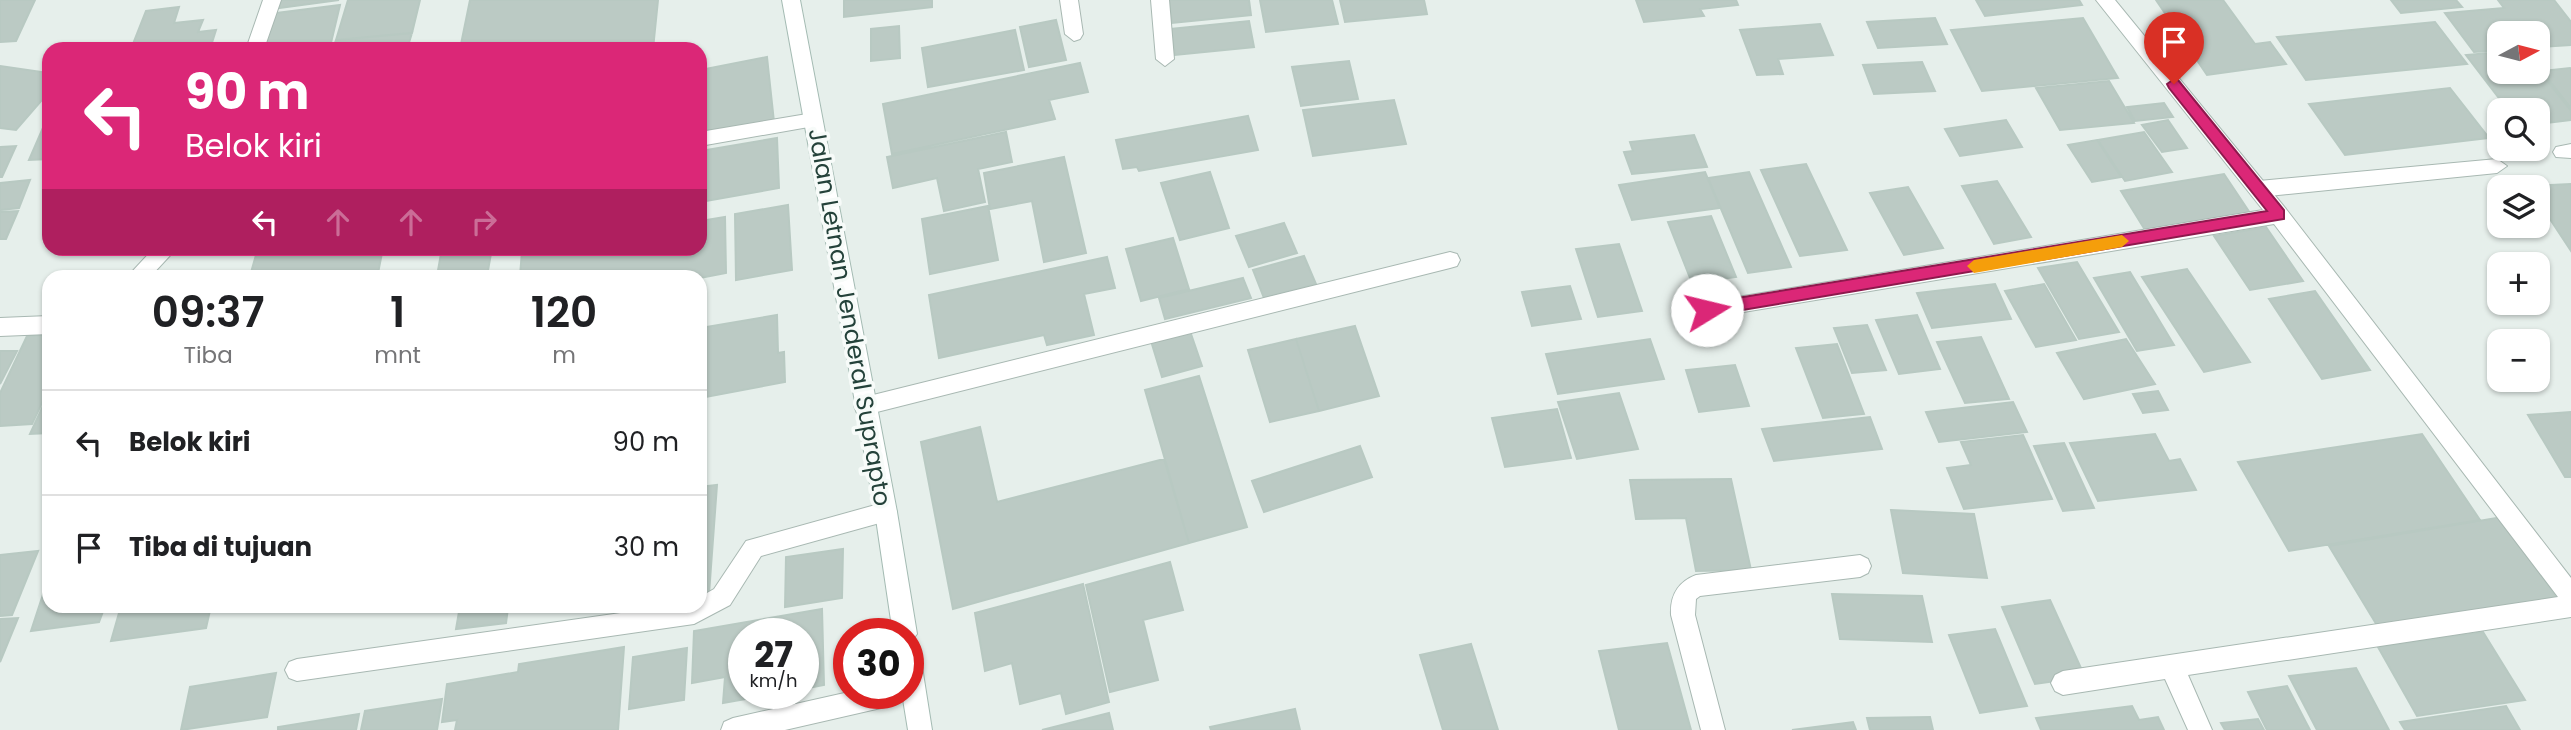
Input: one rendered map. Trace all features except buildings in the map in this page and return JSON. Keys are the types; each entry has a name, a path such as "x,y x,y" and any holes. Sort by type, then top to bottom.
{"street":[{"path":"257,42 272,0"},
{"name":"Jalan Letnan Jenderal Suprapto","path":"792,0 886,512 903,618"},
{"path":"1069,0 1074,34"},
{"path":"1160,0 1165,59"},
{"path":"2105,0 2259,189 2571,596"},
{"path":"707,138 813,120"},
{"path":"2259,189 2497,166"},
{"path":"1707,310 2279,215"},
{"path":"144,270 159,256"},
{"path":"865,406 1450,260"},
{"path":"0,327 42,325"},
{"path":"707,606 722,597 754,548 886,512"},
{"path":"1713,730 1683,615 1681,601 1686,592 1696,586 1860,566"},
{"path":"2063,683 2571,606"},
{"path":"297,670 694,613"},
{"path":"2172,667 2200,730"},
{"path":"733,730 833,707"},
{"path":"912,709 920,730"}],"slow traffic":[{"path":"1974,266 2122,241"}],"route":[{"path":"1707,310 2279,215 2174,84"}]}
